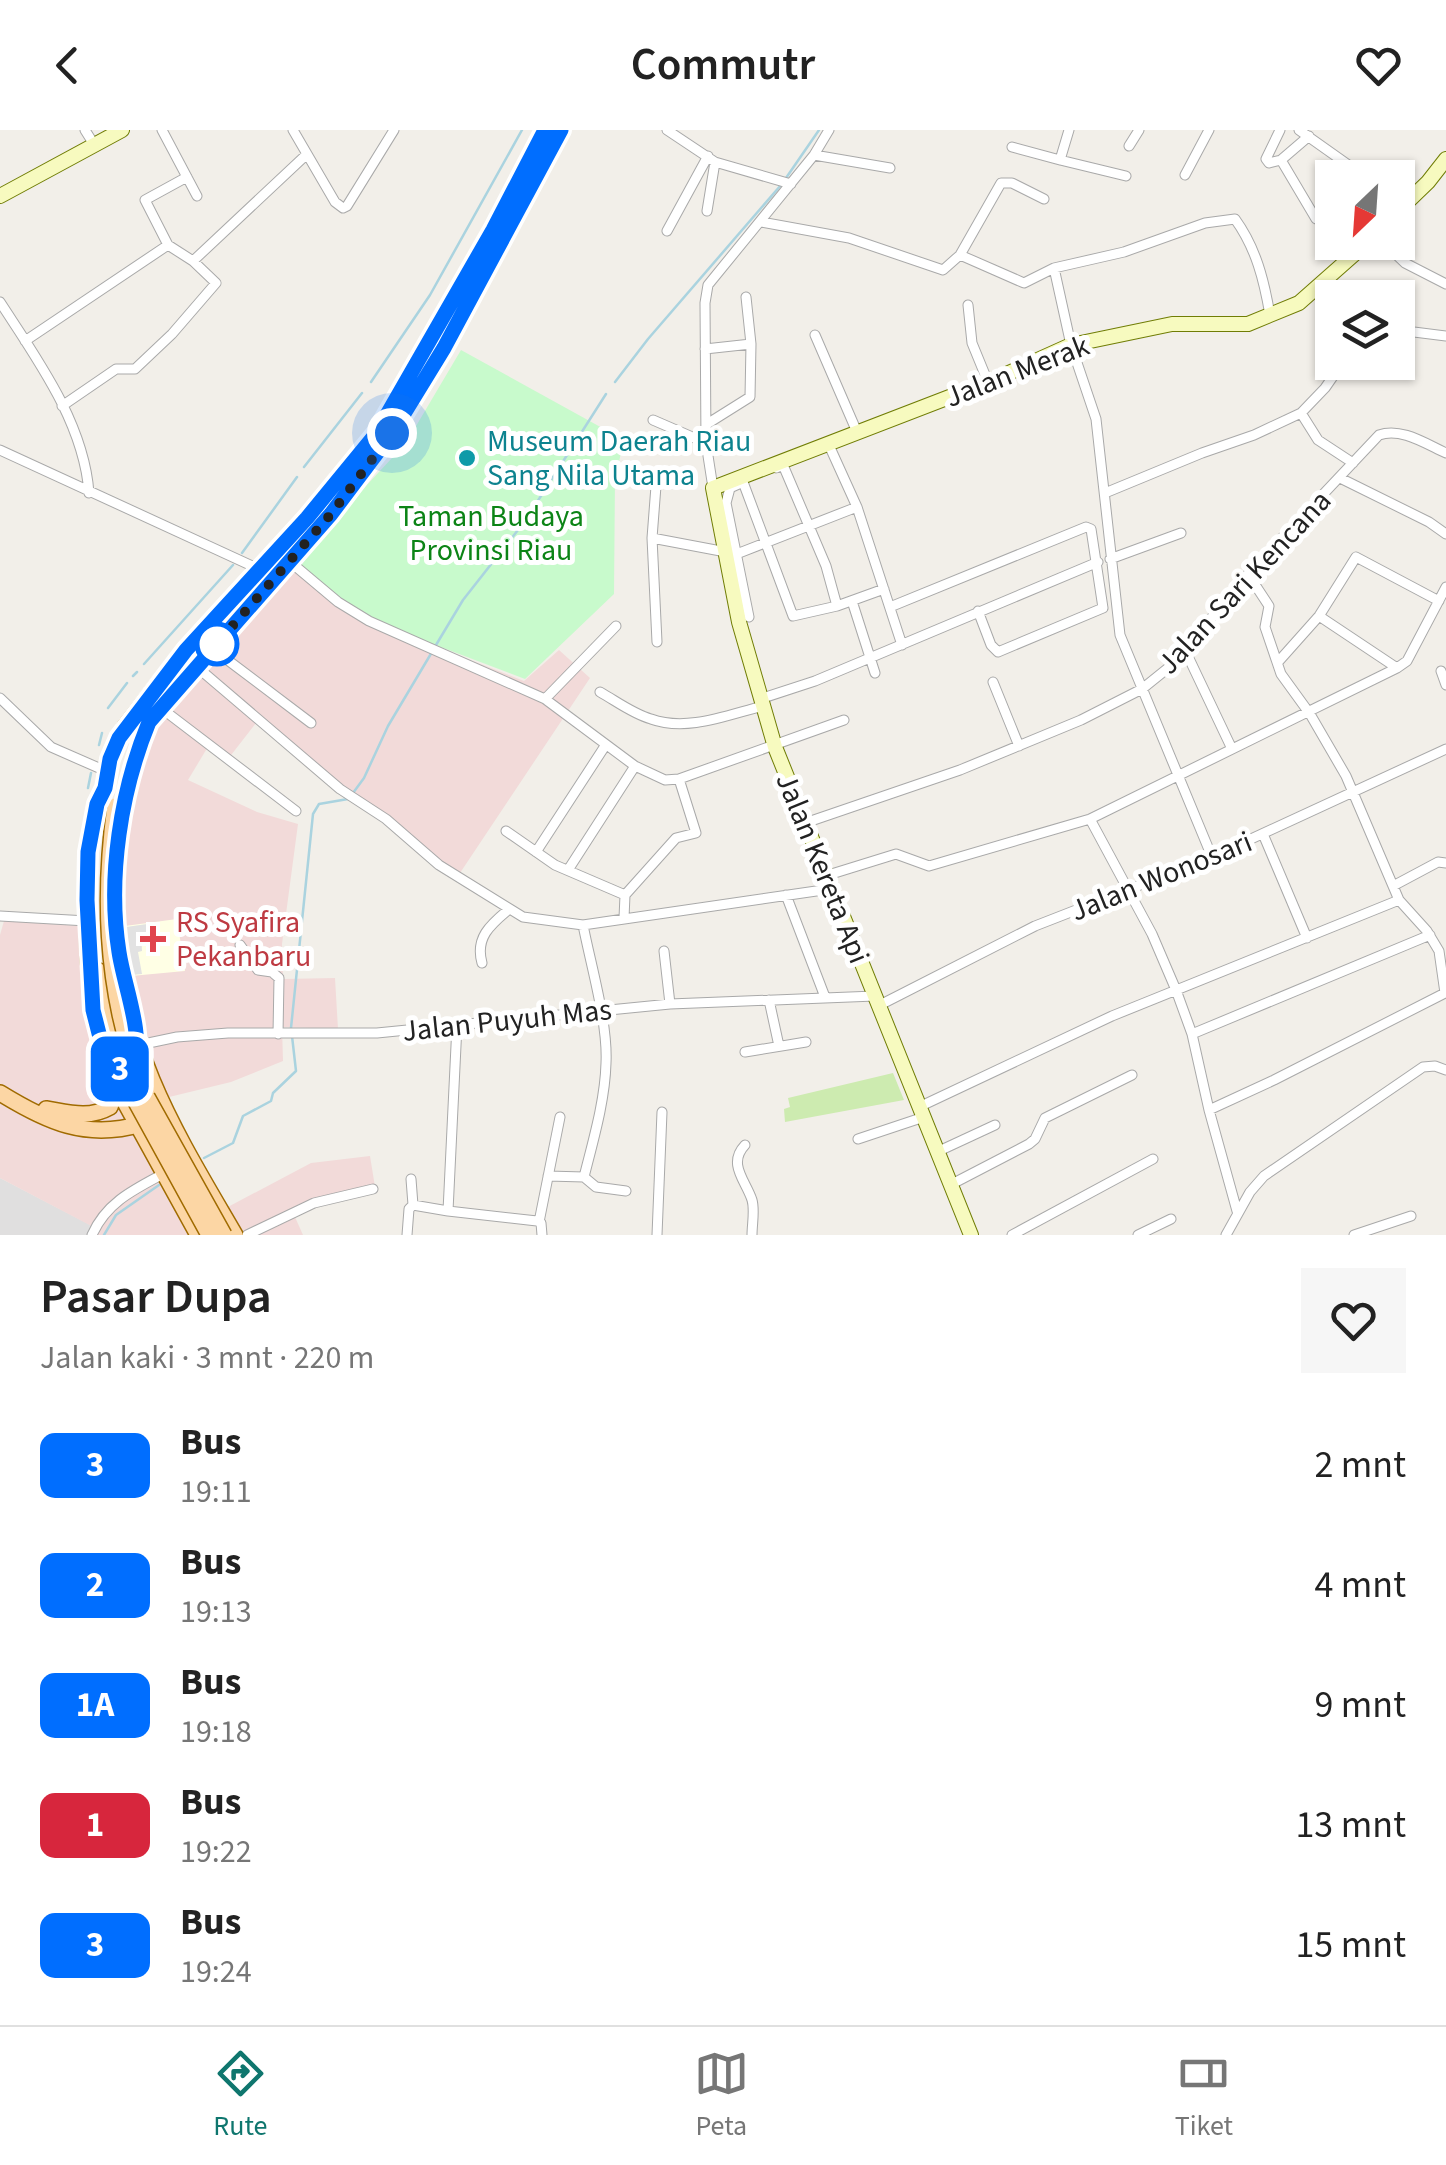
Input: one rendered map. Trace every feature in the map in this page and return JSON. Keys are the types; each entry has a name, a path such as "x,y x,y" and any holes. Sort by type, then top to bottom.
{"main road":[{"path":"198,1235 117,1088 92,1004 88,852 98,800 119,738 134,715 186,650 352,466 385,420 493,230 544,130"},
{"path":"235,1235 164,1106 139,1044 128,1000 118,935 118,870 132,764 149,722 331,514 405,414 463,314 560,130"},
{"path":"132,764 123,775 111,806 96,898 99,974 107,1022 131,1093 209,1235"},
{"path":"107,780 111,806 106,897 111,970 120,1019 140,1082 224,1235"},
{"path":"104,1053 116,1067 127,1070 134,1066 139,1044"},
{"path":"46,1108 80,1115 97,1113 110,1107 117,1088"},
{"path":"1,1095 88,1122 133,1119"},
{"path":"1,1095 66,1127 122,1134 132,1139 161,1171"},
{"path":"91,1130 164,1106"},
{"path":"174,1193 176,1182 166,1160 172,1153 183,1154 193,1172 203,1178"}],"street":[{"path":"85,130 95,146"},
{"path":"0,196 122,130"},
{"path":"162,130 197,196"},
{"path":"293,130 337,206 346,208 394,130"},
{"path":"667,130 712,159 791,184"},
{"path":"713,488 706,443 707,287 814,155 829,130"},
{"path":"1060,160 1069,130"},
{"path":"1129,146 1138,130"},
{"path":"1185,175 1209,130"},
{"path":"1280,130 1266,160 1273,163 1310,136"},
{"path":"1299,130 1342,160"},
{"path":"1012,147 1126,176"},
{"path":"193,261 306,155"},
{"path":"814,155 890,168"},
{"path":"708,212 712,159"},
{"path":"667,231 712,159"},
{"path":"1415,195 1446,159"},
{"path":"1281,160 1315,217"},
{"path":"62,406 116,369 136,368 216,286 193,261 168,246 145,200 187,178"},
{"path":"761,222 849,238 946,270 960,255 1001,183 1012,183 1044,199"},
{"path":"960,255 1027,282 1054,268 1124,252 1204,223 1234,219 1256,258 1270,315"},
{"path":"25,341 168,246"},
{"name":"Jalan Merak","path":"713,488 988,382 1071,345 1172,324 1248,324 1299,303 1348,260"},
{"path":"1402,260 1446,284"},
{"path":"1054,268 1071,345 1096,419 1120,635 1212,856"},
{"path":"707,424 750,397 746,297"},
{"path":"0,302 62,406 84,455 89,493"},
{"path":"968,305 972,343 988,382"},
{"path":"1415,332 1446,336"},
{"path":"815,335 857,432"},
{"path":"705,349 750,344"},
{"path":"1105,493 1302,413 1331,380"},
{"path":"1302,413 1318,440 1353,464"},
{"path":"653,420 706,443"},
{"name":"Jalan Sari Kencana","path":"804,824 960,770 1142,690 1173,664 1248,574 1379,435 1390,432 1446,453"},
{"path":"828,443 857,507 902,645"},
{"path":"0,450 261,570"},
{"path":"749,617 730,554 726,503 730,488 783,465 826,566 837,606"},
{"path":"1340,478 1446,534"},
{"path":"743,482 793,616 884,589"},
{"path":"656,486 652,538 657,642"},
{"name":"Jalan Kereta Api","path":"713,488 730,554 741,632 775,747 971,1235"},
{"path":"652,538 730,554 857,507"},
{"path":"890,607 1086,526 1091,530 1103,608 998,652 991,646 978,610"},
{"path":"1110,559 1181,533"},
{"path":"1278,662 1320,616 1356,557 1439,601"},
{"path":"288,560 338,602 397,636 452,656 545,700 605,746 665,780 680,779 844,720"},
{"path":"600,692 647,718 667,723 698,723 815,681 1098,562"},
{"path":"1208,1110 1445,994 1442,952 1398,900 1352,793 1310,714 1282,674 1265,627 1270,606 1248,574"},
{"path":"196,666 340,789 386,820 439,865 508,910 532,920 583,926 786,895 896,854 929,866 1090,819 1310,714 1407,662 1446,586"},
{"path":"852,601 875,673"},
{"path":"1320,616 1397,668"},
{"path":"545,700 616,626"},
{"path":"213,648 311,723"},
{"path":"1185,650 1232,749"},
{"path":"1441,671 1446,684"},
{"path":"993,682 1019,746"},
{"path":"0,698 51,747 107,780"},
{"path":"161,708 296,811"},
{"path":"536,852 605,746"},
{"name":"Jalan Wonosari","path":"876,1001 1036,926 1263,834 1446,748"},
{"path":"568,870 635,766"},
{"path":"624,918 625,896 676,838 696,833 680,779"},
{"path":"1090,819 1176,990 1192,1034 1208,1110 1237,1212"},
{"path":"506,830 568,870 625,896"},
{"path":"1263,834 1308,938"},
{"path":"1393,886 1438,862 1446,863"},
{"path":"786,895 824,997"},
{"path":"858,1139 921,1112 1112,1016 1398,900"},
{"path":"482,963 482,936 508,910"},
{"path":"0,916 87,922"},
{"path":"583,926 606,1063 584,1178"},
{"path":"1192,1034 1430,935"},
{"path":"240,946 258,970 272,972 279,978 281,1034"},
{"path":"664,951 670,1004"},
{"name":"Jalan Puyuh Mas","path":"139,1044 228,1033 377,1033 670,1004 824,997 876,1001"},
{"path":"770,1000 778,1046"},
{"path":"448,1211 457,1025"},
{"path":"744,1052 806,1042"},
{"path":"1226,1235 1237,1212 1264,1176 1423,1068 1446,1070"},
{"path":"952,1184 1033,1141 1045,1118 1132,1075"},
{"path":"657,1235 662,1112"},
{"path":"542,1235 539,1222 560,1116"},
{"path":"938,1151 995,1125"},
{"path":"745,1146 738,1156 738,1176 753,1202 752,1235"},
{"path":"1012,1235 1153,1159"},
{"path":"92,1235 108,1208 161,1171"},
{"path":"548,1176 584,1178 596,1187 626,1192"},
{"path":"407,1235 409,1209 413,1205 411,1178"},
{"path":"247,1235 314,1203 373,1188"},
{"path":"413,1205 539,1222"},
{"path":"1353,1222 1353,1235 1411,1216"},
{"path":"1138,1235 1171,1219"}],"shaded area":[{"path":"296,566 409,636 524,681 559,650 590,678 456,879 256,723 228,759 209,745 188,780 257,812 298,824 282,944 283,979 335,978 338,1029 282,1027 283,1061 231,1082 165,1098 139,1024 124,947 123,870 133,784 151,727 279,577"},
{"name":"RS Syafira Pekanbaru","path":"177,919 185,971 131,976 125,926"},
{"path":"4,921 81,926 87,1010 111,1090 195,1235 97,1235 99,1230 0,1178 0,935"},
{"path":"147,924 148,932 141,933 142,951 138,952 142,974 132,975 126,927"},
{"path":"370,1156 376,1193 317,1206 295,1217 303,1235 241,1235 226,1208 311,1163"},
{"path":"0,1178 100,1230 97,1235 0,1235"}],"green space":[{"name":"Taman Budaya Provinsi Riau","path":"461,350 624,440 615,479 614,594 525,679 358,612 299,568 337,517 406,443"},
{"path":"893,1073 904,1100 785,1122 784,1109 790,1107 788,1098"}],"waterway":[{"path":"371,382 430,295 522,130"},
{"path":"786,178 819,130"},
{"path":"615,382 781,185"},
{"path":"304,467 362,393"},
{"path":"436,645 463,600 525,521 606,394"},
{"path":"242,553 297,477"},
{"path":"144,664 233,565"},
{"path":"353,793 432,652"},
{"path":"133,676 137,672"},
{"path":"108,708 127,683"},
{"path":"99,745 102,733"},
{"path":"88,788 91,773"},
{"path":"291,1028 313,814 319,804 348,799"},
{"path":"204,1158 233,1143 243,1116 271,1101 273,1093 296,1071 292,1036"},
{"path":"104,1235 116,1215 159,1185"}],"bus line":[{"name":"3","path":"545,130 493,230 376,434 307,518 186,650 119,738 97,804 87,872 93,1010 104,1053 119,1069 134,1066 139,1044 118,948 118,870 128,783 149,722 331,514 392,433 444,348 561,130"}],"place":[{"name":"Museum Daerah Riau Sang Nila Utama","path":"467,458"},
{"name":"RS Syafira Pekanbaru","path":"153,939"}],"route":[{"path":"217,644 213,648 331,514 392,433"}]}
